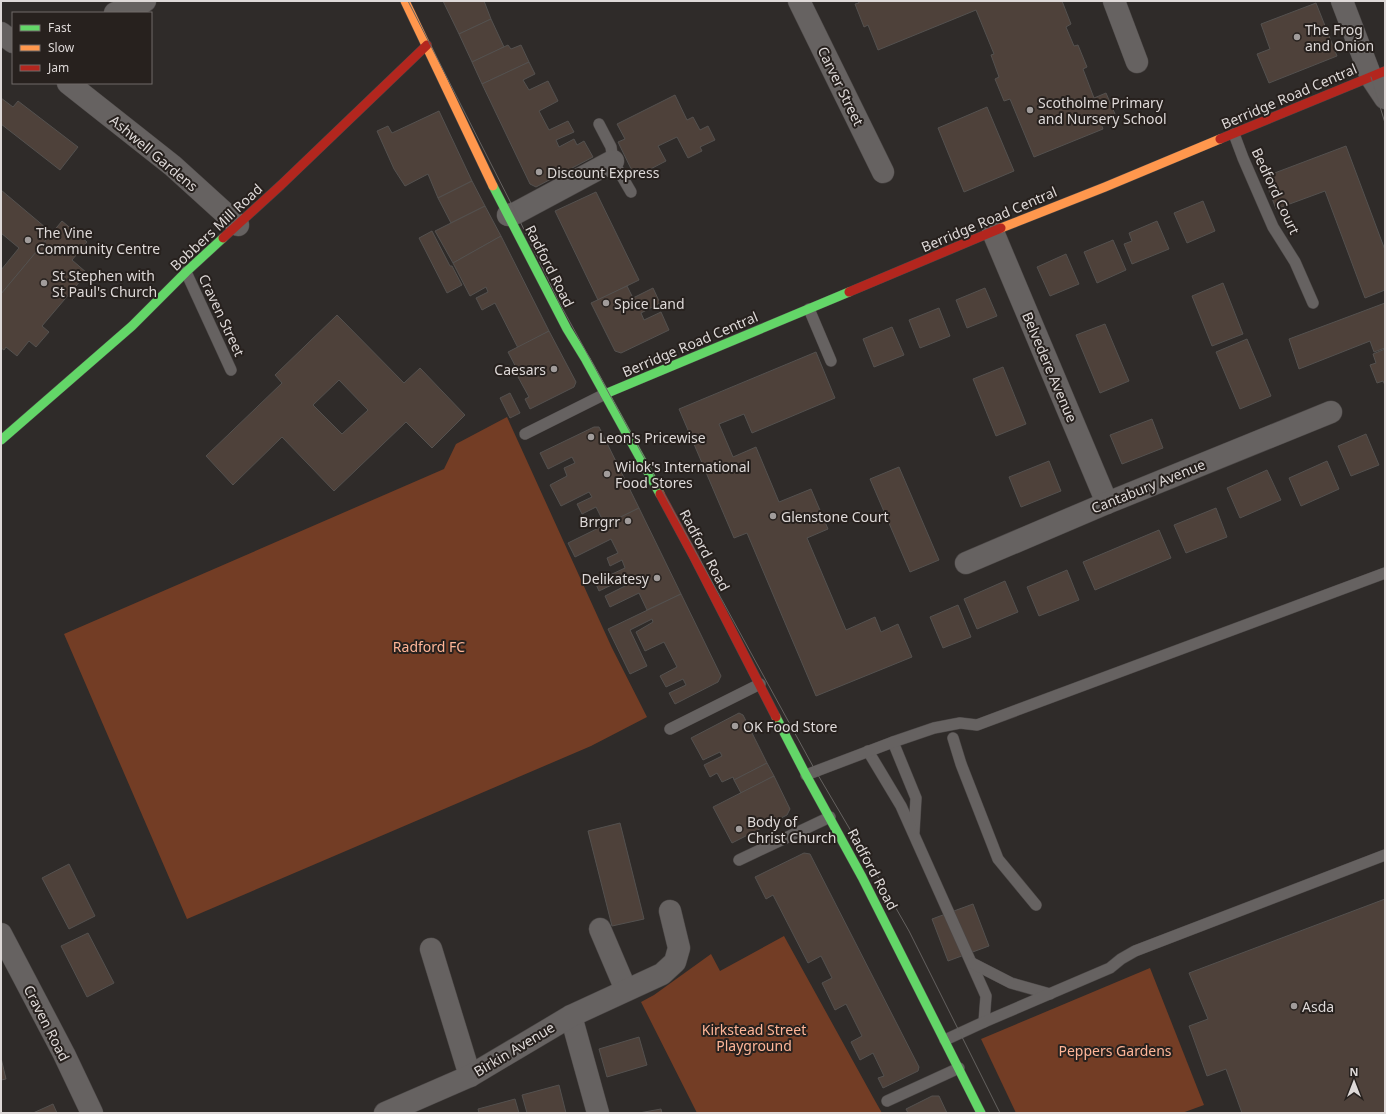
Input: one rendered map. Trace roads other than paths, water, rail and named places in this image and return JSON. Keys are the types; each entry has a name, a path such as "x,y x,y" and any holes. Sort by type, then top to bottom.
{"street":[{"path":"118,12 145,1"},
{"name":"Radford Road","path":"405,1 481,162 566,329 586,360 694,557 806,775 830,817 946,1040 981,1113"},
{"name":"Carver Street","path":"799,1 883,172"},
{"path":"1114,1 1136,62"},
{"path":"1342,1 1378,74 1385,98"},
{"path":"1,33 12,41"},
{"name":"Bobbers Mill Road","path":"1,440 132,326 186,272 281,185 427,45"},
{"name":"Berridge Road Central","path":"605,394 1037,213 1234,134 1378,74"},
{"name":"Ashwell Gardens","path":"69,84 173,166 238,225"},
{"path":"508,215 516,213 613,161"},
{"name":"Belvedere Avenue","path":"993,232 1107,503"},
{"name":"Cantabury Avenue","path":"966,562 1331,412"},
{"name":"Birkin Avenue","path":"385,1113 470,1076 571,1016 662,974 675,962 679,948 670,911"},
{"path":"600,929 634,987"},
{"name":"Craven Road","path":"1,934 64,1054 92,1113"},
{"path":"431,949 470,1076"},
{"path":"571,1016 598,1113"}],"lane":[{"path":"599,124 611,147 613,161 631,192"},
{"name":"Bedford Court","path":"1234,134 1242,158 1273,227 1296,262 1313,303"},
{"name":"Craven Street","path":"186,272 231,370"},
{"path":"809,309 831,361"},
{"path":"525,434 605,394"},
{"path":"806,775 934,728 960,724 977,725 1385,573"},
{"path":"670,729 760,684"},
{"path":"953,738 961,764 998,859 1036,905"},
{"path":"893,742 916,798 914,834"},
{"path":"868,751 901,806 972,963 986,996 984,1022"},
{"path":"739,860 830,817"},
{"path":"946,1040 984,1022 1110,968 1128,955 1151,945 1385,855"},
{"path":"972,963 1011,983 1050,994"},
{"path":"887,1101 959,1068"}],"tram line":[{"path":"408,1 516,213 559,302 815,770 909,931 1000,1113"},
{"path":"1371,77 1385,123"}],"place":[{"name":"The Frog and Onion","path":"1297,37"},
{"name":"Scotholme Primary and Nursery School","path":"1030,110"},
{"name":"Discount Express","path":"539,172"},
{"name":"The Vine Community Centre","path":"28,240"},
{"name":"St Stephen with St Paul's Church","path":"44,283"},
{"name":"Spice Land","path":"606,303"},
{"name":"Caesars","path":"554,369"},
{"name":"Leon's Pricewise","path":"591,437"},
{"name":"Wilok's International Food Stores","path":"607,474"},
{"name":"Glenstone Court","path":"773,516"},
{"name":"Brrgrr","path":"628,521"},
{"name":"Delikatesy","path":"657,578"},
{"name":"OK Food Store","path":"735,726"},
{"name":"Body of Christ Church","path":"739,829"},
{"name":"Asda","path":"1294,1006"}],"park label":[{"name":"Radford FC","path":"429,646"},
{"name":"Kirkstead Street Playground","path":"754,1038"},
{"name":"Peppers Gardens","path":"1115,1050"}]}
